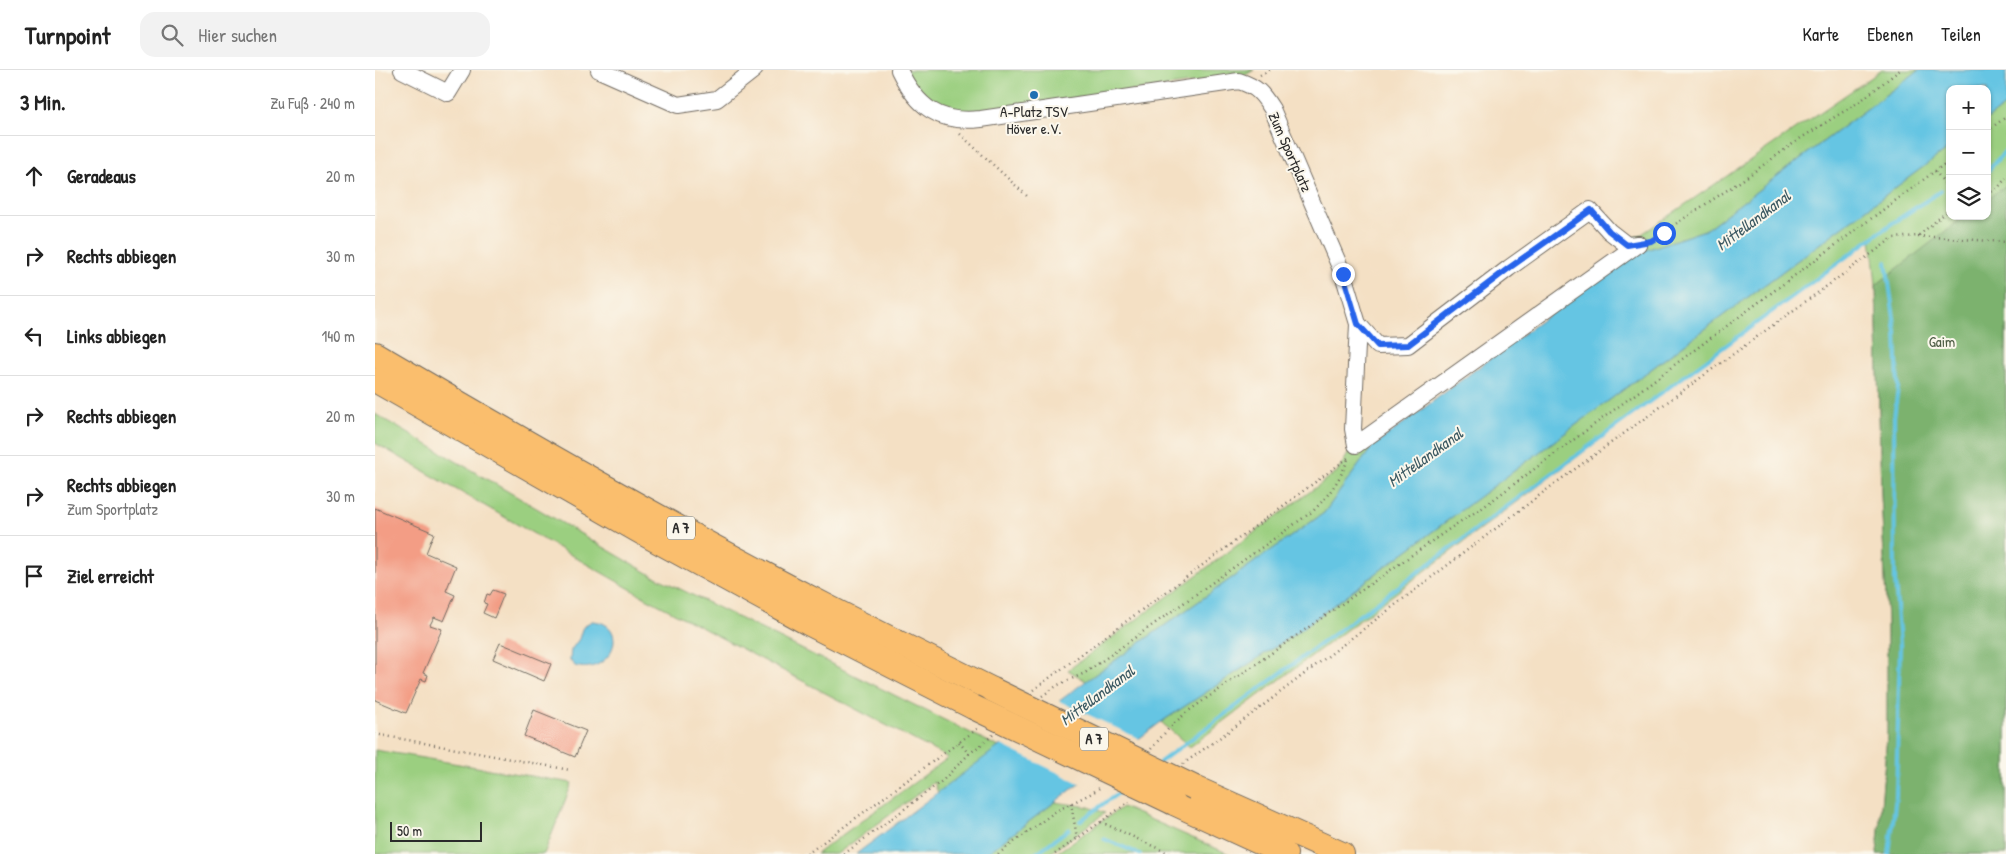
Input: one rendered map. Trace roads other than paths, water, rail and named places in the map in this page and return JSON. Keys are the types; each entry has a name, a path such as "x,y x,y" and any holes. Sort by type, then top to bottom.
{"highway":[{"name":"A 7","path":"375,354 657,516 823,605 1195,788 1342,854"},
{"name":"A 7","path":"375,380 641,532 978,716 1285,854"}],"street":[{"path":"402,70 448,93 462,70"},
{"path":"599,70 678,105 717,99 754,70"},
{"name":"Zum Sportplatz","path":"899,70 906,85 915,97 942,117 964,120 1239,82 1253,86 1272,109 1343,274 1358,324 1353,429 1356,445 1638,244 1627,245 1609,231 1591,210 1509,268 1408,345 1378,346 1358,324"}],"water":[{"name":"Mittellandkanal","path":"1919,70 2006,70 2006,105 1991,116 1991,85 1946,85 1946,150 1296,633 1161,722 986,854 856,854 1086,681 1324,513 1372,447 1626,257 1705,230"},
{"path":"592,621 604,624 611,630 614,639 612,648 607,657 599,664 588,667 575,666 570,660 571,650 579,639 582,629"}],"waterway":[{"path":"1991,167 2006,150"},
{"path":"1160,762 1891,224 1941,191"},
{"path":"1886,262 1896,332 1898,388 1894,417 1895,580 1900,645 1896,796 1889,854"},
{"path":"1080,821 1124,789"},
{"path":"1035,854 1069,829"},
{"path":"1104,839 1140,854"}],"place":[{"name":"A-Platz TSV Höver e.V.","path":"1034,95"}],"park label":[{"name":"Gaim","path":"1942,342"}]}
